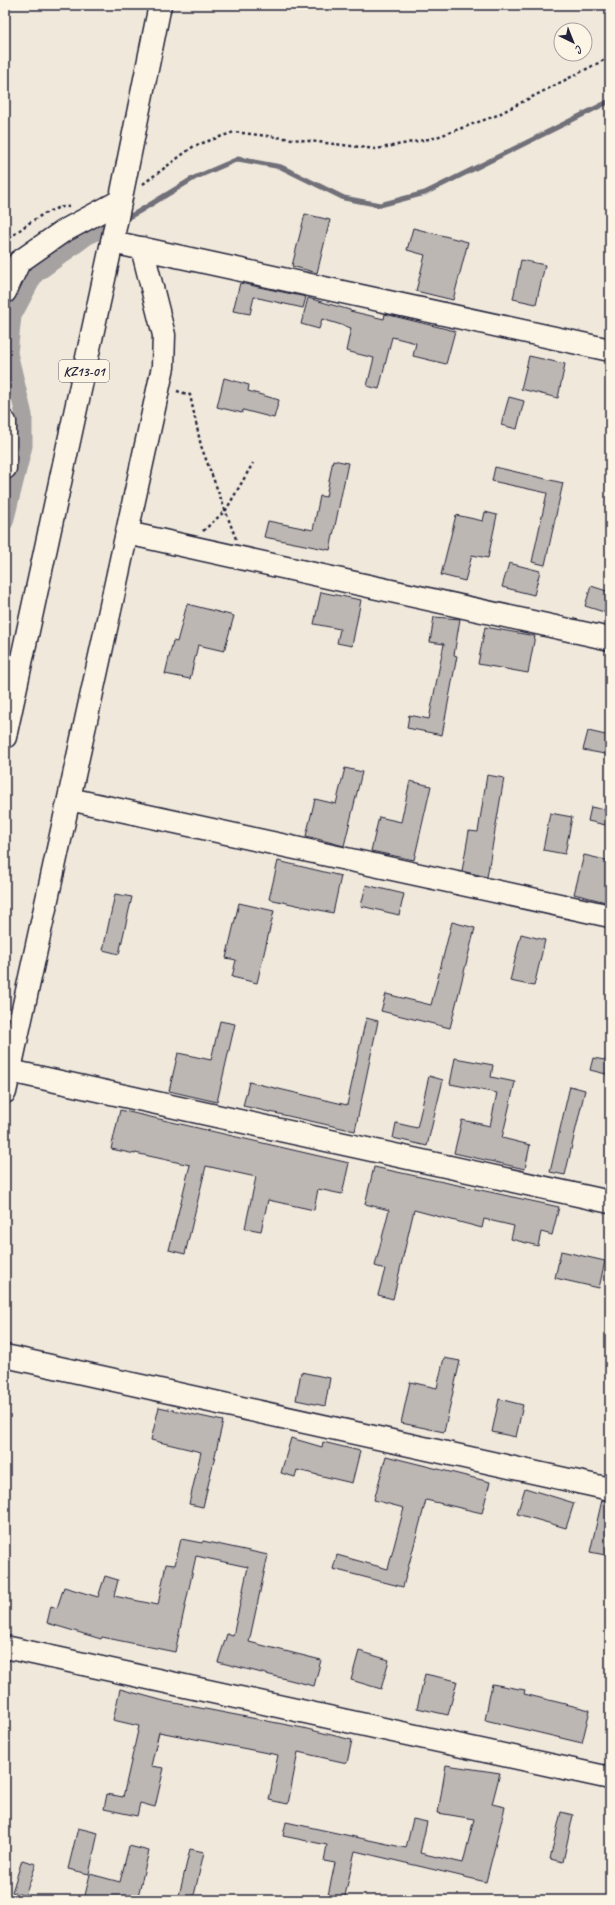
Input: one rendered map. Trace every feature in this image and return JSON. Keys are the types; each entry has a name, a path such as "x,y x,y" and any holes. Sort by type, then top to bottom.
{"main road":[{"name":"KZ13-01","path":"5,737 112,242 160,5"},
{"path":"5,292 19,262 62,232 120,201"},
{"path":"112,242 610,350"},
{"path":"142,248 164,335 163,367 7,1081 610,1202"},
{"path":"5,422 5,468"},
{"path":"127,533 610,639"},
{"path":"69,799 610,916"},
{"path":"5,1356 610,1489"},
{"path":"5,1647 610,1778"}],"path":[{"path":"120,201 194,146 234,132 376,149 434,138 495,116 610,57"},
{"path":"159,385 190,395 201,446 244,559"},
{"path":"187,547 226,510 253,463"}],"building":[{"path":"305,214 330,220 317,273 292,266"},
{"path":"413,228 468,242 453,300 416,291 425,255 407,250"},
{"path":"521,260 545,265 536,304 513,299"},
{"path":"240,283 306,297 303,308 254,297 250,314 233,311"},
{"path":"308,298 350,311 384,319 385,314 455,331 446,364 413,356 416,343 392,337 379,389 367,386 374,358 346,351 351,328 322,319 319,329 301,324"},
{"path":"529,356 565,364 558,398 521,389"},
{"path":"224,378 249,385 248,391 279,400 274,418 243,410 242,413 217,407"},
{"path":"509,397 524,401 517,429 501,425"},
{"path":"333,460 348,463 330,550 264,537 268,521 313,530 320,496 326,497"},
{"path":"495,467 563,483 545,565 532,562 547,493 492,481"},
{"path":"485,512 497,515 488,558 472,555 465,581 441,575 456,515 483,521"},
{"path":"509,563 540,571 534,595 502,587"},
{"path":"591,586 610,592 610,601 607,613 585,606"},
{"path":"321,592 361,600 352,646 337,643 340,629 314,624"},
{"path":"187,604 234,616 224,651 198,645 190,679 165,674 173,641 177,642"},
{"path":"434,617 460,619 454,655 457,656 442,735 407,728 409,715 429,719 444,644 430,642"},
{"path":"485,627 535,636 528,673 478,664"},
{"path":"588,731 610,736 610,755 583,750"},
{"path":"345,768 362,772 344,846 306,836 315,799 336,804"},
{"path":"487,775 504,778 487,877 462,871 469,831 478,832"},
{"path":"410,781 431,786 414,860 371,851 379,817 401,822"},
{"path":"591,807 610,811 610,826 588,821"},
{"path":"550,813 572,817 565,854 543,850"},
{"path":"584,855 610,861 610,903 574,894"},
{"path":"278,861 341,876 333,913 269,899"},
{"path":"366,885 404,894 399,915 361,906"},
{"path":"115,894 132,897 119,954 103,950"},
{"path":"239,903 274,911 257,983 232,977 236,960 226,958"},
{"path":"452,922 475,928 450,1028 381,1011 386,994 431,1005"},
{"path":"521,934 545,940 534,986 510,981"},
{"path":"366,1018 378,1021 355,1131 243,1106 249,1082 347,1105"},
{"path":"220,1021 235,1024 217,1102 169,1091 178,1053 211,1060"},
{"path":"455,1058 493,1065 491,1077 515,1082 502,1138 530,1145 525,1169 454,1153 462,1120 490,1126 497,1093 450,1084"},
{"path":"593,1058 610,1061 610,1075 590,1070"},
{"path":"429,1076 443,1080 427,1146 393,1138 396,1123 417,1128"},
{"path":"570,1086 585,1090 565,1175 550,1172"},
{"path":"120,1110 349,1163 342,1194 318,1189 314,1210 268,1200 261,1231 245,1228 256,1177 206,1166 185,1254 169,1250 190,1165 111,1149"},
{"path":"374,1167 559,1207 552,1235 541,1232 538,1246 511,1239 514,1226 484,1219 482,1228 414,1210 393,1299 378,1295 385,1269 375,1266 389,1210 365,1204"},
{"path":"561,1251 605,1261 599,1288 555,1278"},
{"path":"444,1358 460,1361 444,1432 401,1423 410,1382 437,1388"},
{"path":"301,1372 330,1378 325,1406 296,1400"},
{"path":"499,1399 523,1405 516,1437 492,1432"},
{"path":"159,1407 223,1421 203,1507 189,1504 201,1452 151,1440"},
{"path":"291,1438 322,1447 323,1442 360,1451 352,1483 297,1470 295,1477 281,1473"},
{"path":"386,1456 490,1482 482,1513 426,1500 403,1587 333,1569 337,1555 388,1569 404,1508 374,1500"},
{"path":"525,1488 574,1503 566,1528 517,1514"},
{"path":"602,1500 610,1501 610,1556 590,1552"},
{"path":"181,1539 202,1543 203,1541 268,1555 249,1642 321,1660 314,1686 218,1662 227,1634 233,1636 248,1567 196,1556 175,1652 102,1637 101,1639 47,1623 51,1606 57,1608 64,1587 98,1597 105,1576 118,1580 114,1596 158,1605 166,1564 175,1565"},
{"path":"359,1651 389,1660 381,1689 351,1680"},
{"path":"425,1674 457,1681 448,1715 417,1708"},
{"path":"492,1684 525,1690 524,1694 590,1710 582,1743 485,1720"},
{"path":"120,1689 164,1701 303,1728 352,1740 347,1763 298,1752 288,1804 269,1800 278,1755 159,1732 151,1766 164,1768 155,1807 140,1803 137,1816 104,1809 107,1794 123,1797 139,1726 113,1720"},
{"path":"446,1765 500,1773 492,1804 505,1807 486,1882 355,1851 344,1900 327,1900 335,1863 324,1861 327,1845 283,1836 286,1822 406,1848 413,1819 427,1822 420,1853 463,1863 474,1819 438,1813"},
{"path":"561,1812 573,1815 563,1862 550,1859"},
{"path":"78,1828 98,1833 89,1874 68,1869"},
{"path":"129,1846 149,1851 137,1900 84,1900 90,1874 120,1882"},
{"path":"190,1849 204,1852 193,1900 178,1900"},
{"path":"22,1860 36,1864 25,1896 12,1892"}],"waterway":[{"path":"123,220 194,178 238,159 281,167 344,198 380,205 425,193 610,101"},
{"path":"5,522 24,446 24,415 9,353 13,316 35,275 88,236 113,224"}]}
